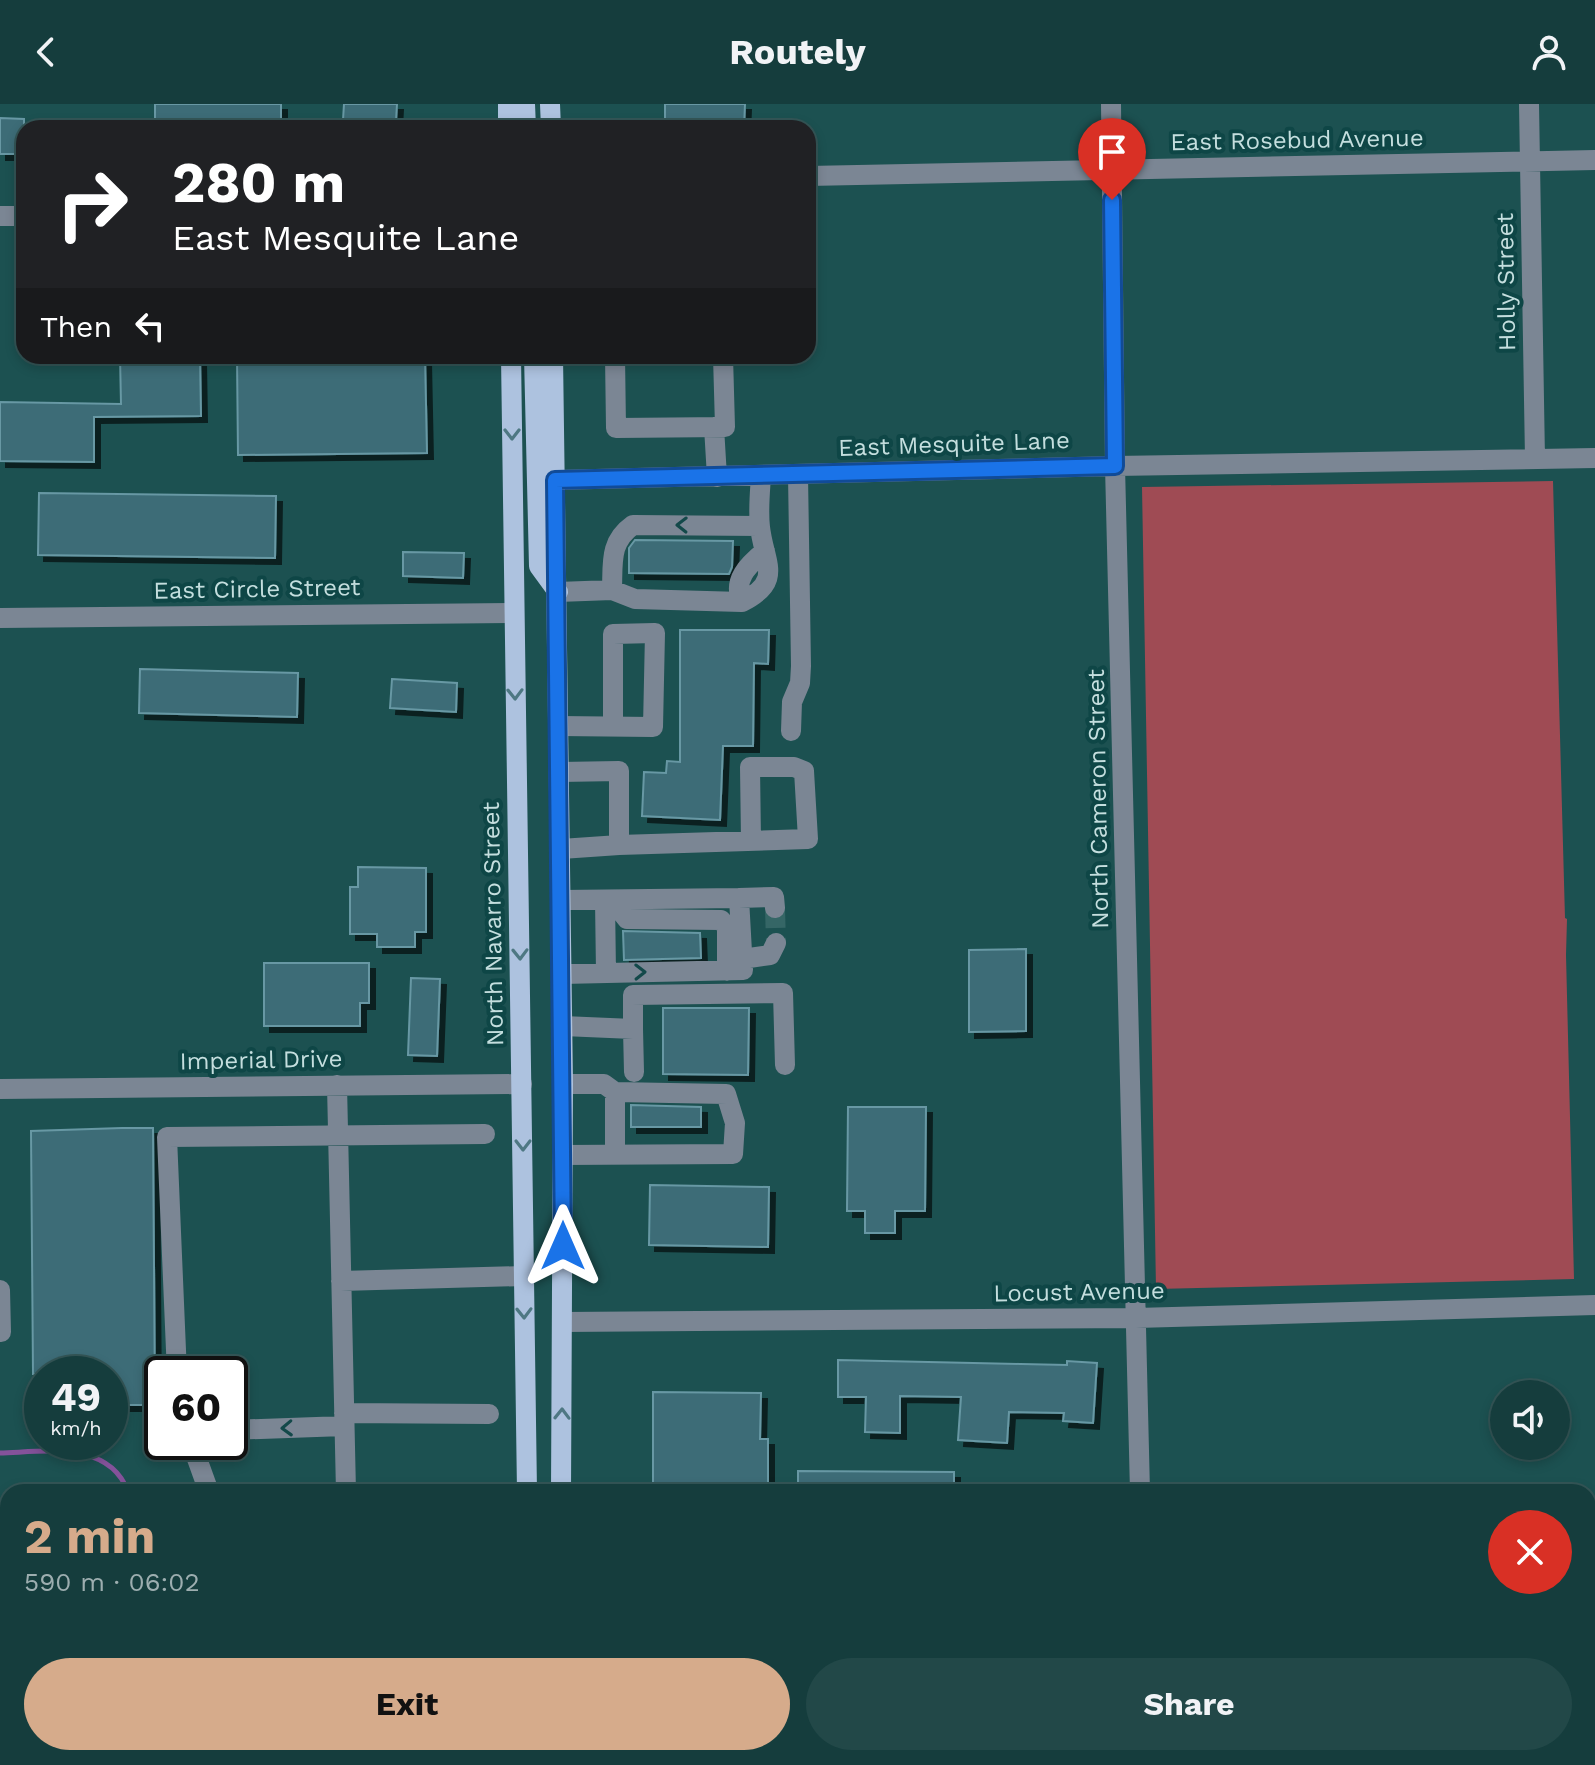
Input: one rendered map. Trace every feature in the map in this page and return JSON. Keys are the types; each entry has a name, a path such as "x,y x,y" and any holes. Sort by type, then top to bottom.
{"main road":[{"name":"North Navarro Street","path":"511,364 527,1484"},
{"path":"534,364 539,566 558,592"},
{"path":"553,364 563,1026 561,1484"}],"street":[{"name":"North Cameron Street","path":"1111,104 1115,466 1140,1484"},
{"name":"Holly Street","path":"1529,104 1535,459"},
{"name":"East Rosebud Avenue","path":"816,176 1595,160"},
{"path":"615,364 616,428 725,427 723,364"},
{"path":"714,427 717,477"},
{"name":"East Mesquite Lane","path":"555,480 1595,458"},
{"path":"791,731 792,702 800,683 801,666 798,475"},
{"path":"558,592 612,590 635,599 742,602 738,593 742,574 765,551 760,526 761,476"},
{"path":"612,590 615,544 623,532 633,525 760,526"},
{"name":"East Circle Street","path":"0,618 514,613"},
{"path":"559,726 613,727 653,727 655,633 613,634 613,727"},
{"path":"561,849 808,839 804,771 794,767 750,767 751,841"},
{"path":"560,772 619,771 619,845"},
{"path":"561,900 774,897 775,908"},
{"path":"735,965 739,898"},
{"path":"609,900 627,919 721,920 727,927 735,965"},
{"path":"606,973 609,900"},
{"path":"562,974 735,965 770,955 776,943"},
{"path":"634,1072 633,995 783,993 785,1065"},
{"path":"563,1026 633,1029"},
{"name":"Imperial Drive","path":"0,1089 522,1084"},
{"path":"563,1084 604,1084 615,1092 726,1094 735,1123 733,1154 563,1155"},
{"path":"337,1085 346,1484"},
{"path":"615,1092 615,1155"},
{"path":"176,1356 167,1137 485,1134"},
{"path":"341,1281 523,1276"},
{"path":"0,1290 1,1332"},
{"name":"Locust Avenue","path":"563,1322 1136,1318 1595,1305"},
{"path":"248,1428 344,1420 489,1414"},
{"path":"197,1460 206,1484"}],"shaded area":[{"path":"1553,481 1567,919 1574,1279 1156,1289 1142,487"}],"building":[{"path":"155,104 281,104 281,120 155,120"},
{"path":"344,104 397,104 396,120 343,120"},
{"path":"665,104 745,104 744,120 665,120"},
{"path":"0,118 24,119 16,120 16,154 0,154"},
{"path":"120,364 200,364 201,416 94,417 94,462 0,461 0,402 121,404"},
{"path":"237,364 425,364 427,453 238,455"},
{"path":"39,493 276,496 275,558 38,555"},
{"path":"635,540 733,541 732,567 729,574 629,573 629,548"},
{"path":"403,552 464,553 463,578 403,576"},
{"path":"680,630 769,630 768,664 754,663 753,746 723,746 720,820 642,816 644,772 666,773 667,761 680,762"},
{"path":"140,669 298,673 297,717 139,713"},
{"path":"392,679 457,683 456,712 390,708"},
{"path":"358,867 426,868 426,932 415,932 415,947 377,947 377,934 350,934 350,887 358,887"},
{"path":"623,931 700,933 701,958 624,960"},
{"path":"1026,949 1026,1031 969,1032 969,950"},
{"path":"264,963 369,963 369,1003 360,1003 360,1026 264,1026"},
{"path":"411,978 440,979 437,1056 408,1055"},
{"path":"663,1008 749,1008 748,1075 663,1074"},
{"path":"631,1105 701,1107 701,1127 631,1127"},
{"path":"848,1107 926,1107 925,1211 895,1211 895,1233 865,1233 865,1211 847,1211"},
{"path":"153,1128 155,1356 144,1356 144,1405 128,1405 128,1356 33,1356 31,1131"},
{"path":"650,1185 769,1187 768,1247 649,1245"},
{"path":"838,1360 1097,1363 1093,1423 1063,1421 1064,1413 1009,1412 1007,1443 958,1440 961,1397 900,1396 900,1433 865,1432 866,1397 838,1397"},
{"path":"653,1392 761,1393 760,1439 768,1439 768,1484 653,1484"},
{"path":"798,1471 954,1472 954,1484 798,1484"}],"waterway":[{"path":"0,1453 55,1451 91,1457 106,1464 119,1475 124,1484"}],"tunnel":[{"path":"775,908 776,943"}],"route":[{"path":"563,1246 555,480 1115,466 1112,200"}]}
